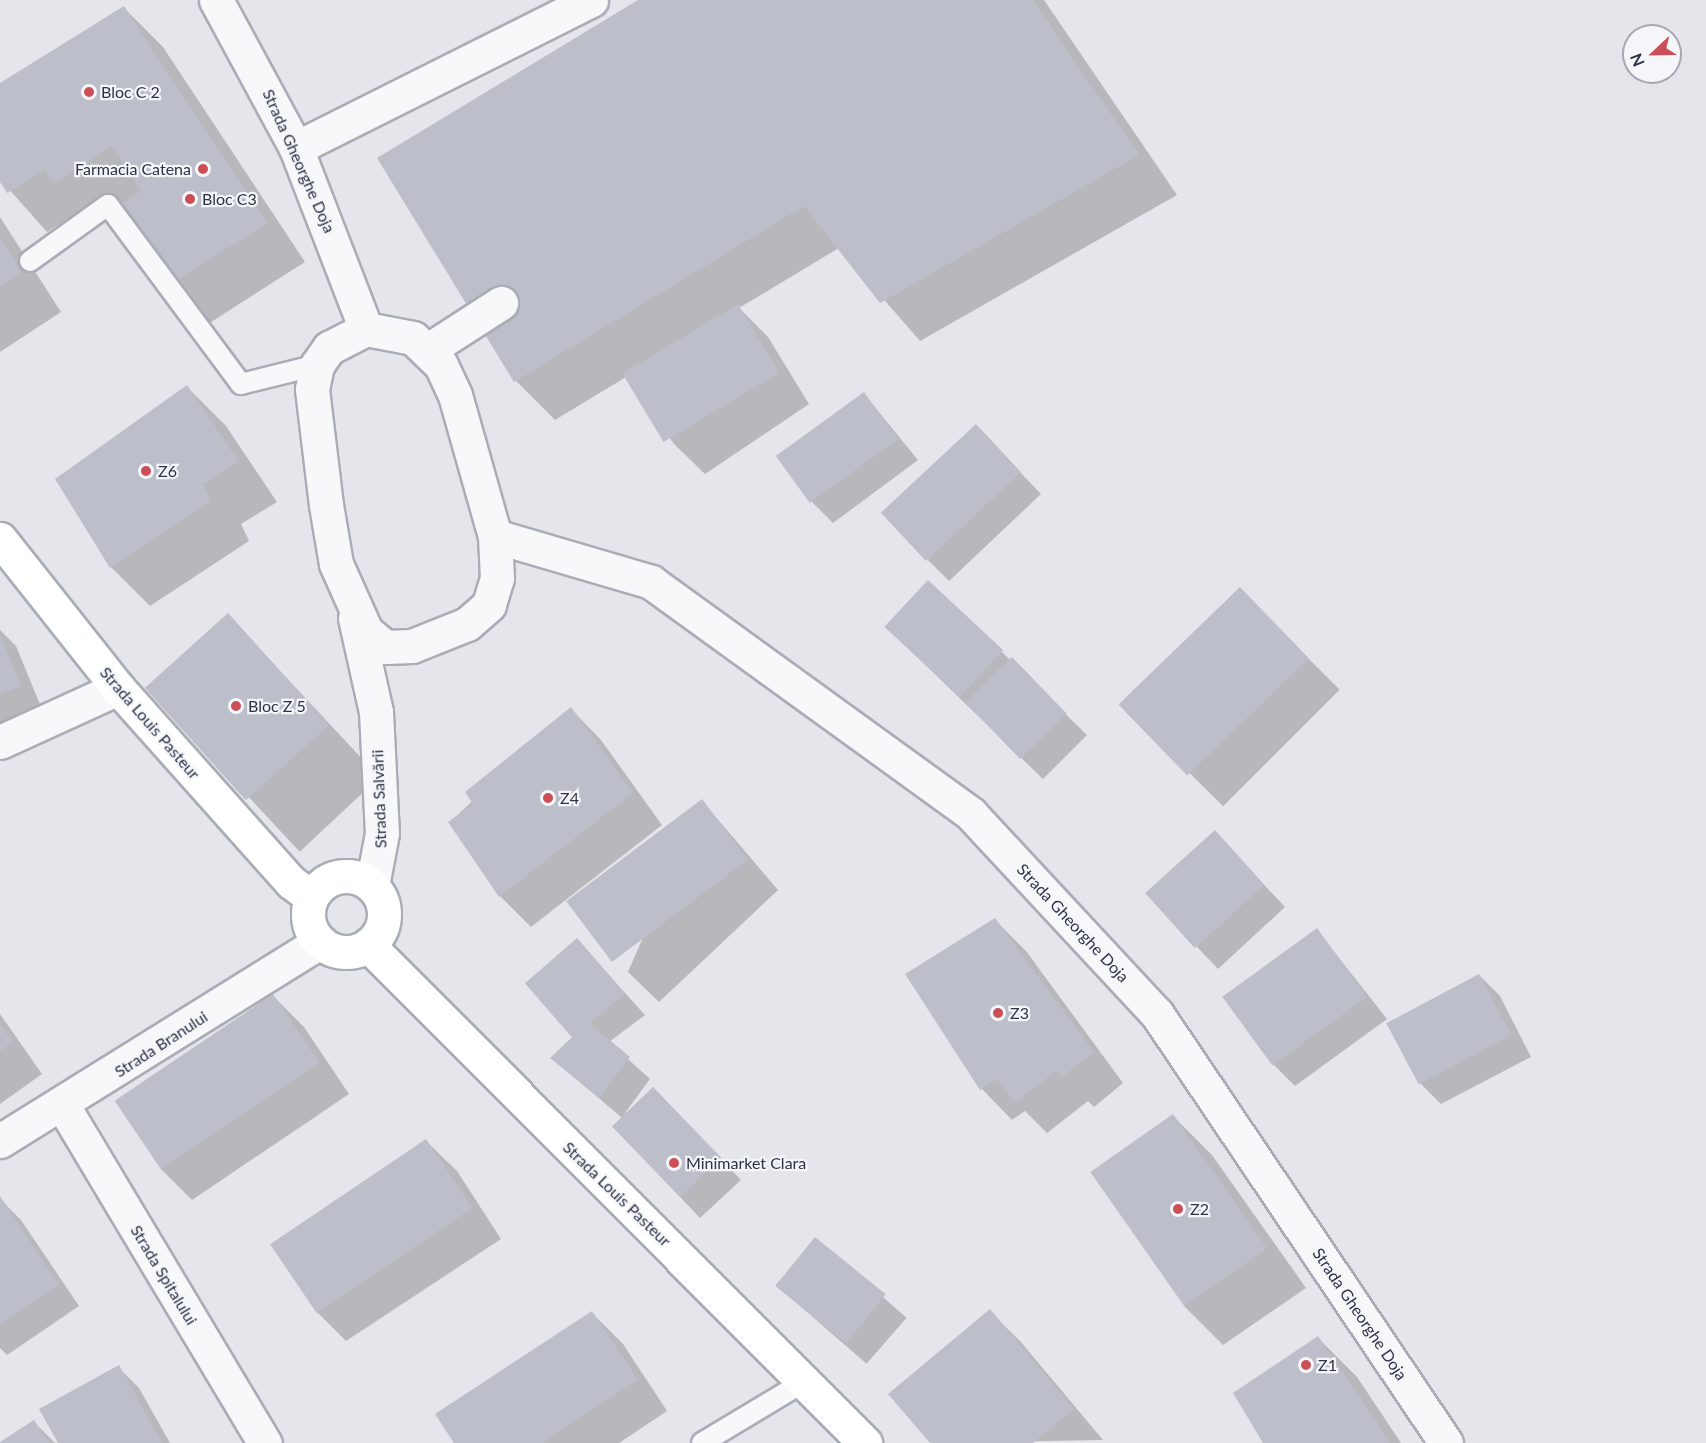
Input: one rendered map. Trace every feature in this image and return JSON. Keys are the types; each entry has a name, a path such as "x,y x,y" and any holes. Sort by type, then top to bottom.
{"main road":[{"name":"Strada Louis Pasteur","path":"0,539 118,688 291,882 311,897"},
{"path":"341,876 372,886 385,911 378,936 368,945 344,953 320,942 308,921 311,897 341,876"},
{"name":"Strada Louis Pasteur","path":"368,945 807,1380 865,1443"}],"street":[{"name":"Strada Gheorghe Doja","path":"216,0 296,148 366,329"},
{"path":"296,148 591,0"},
{"path":"428,350 501,303"},
{"path":"489,604 497,578 495,536 455,395 428,350 413,338 366,329 329,348 317,365 312,389 324,493 336,564 352,608 366,631 385,646 420,644 467,624 524,573 559,556"},
{"name":"Strada Gheorghe Doja","path":"495,536 651,582 971,813 1157,1014 1446,1443"},
{"name":"Strada Salvării","path":"352,608 376,712 382,833 372,886"},
{"path":"376,712 397,669 420,644"},
{"path":"0,742 118,688"},
{"name":"Strada Branului","path":"0,1141 63,1106 320,942"},
{"name":"Strada Spitalului","path":"63,1106 265,1443"}],"lane":[{"path":"30,261 108,205 241,384 317,365"},
{"path":"702,1443 807,1380"}],"building":[{"path":"638,0 1033,0 1139,155 880,303 804,206 514,382 377,158"},
{"path":"124,6 267,223 168,286 117,207 141,191 111,146 54,183 45,170 7,193 0,182 0,83"},
{"path":"0,237 22,273 0,287"},
{"path":"738,304 779,373 663,442 622,374"},
{"name":"Z6","path":"187,385 239,462 203,484 211,501 110,568 55,479"},
{"path":"864,392 898,439 810,503 776,456"},
{"path":"976,424 1021,472 926,561 881,513"},
{"path":"928,580 1003,650 960,697 884,627"},
{"path":"1240,587 1309,658 1187,776 1118,704"},
{"name":"Bloc Z 5","path":"228,613 329,725 246,800 145,688"},
{"path":"0,635 21,686 0,694"},
{"path":"1012,657 1067,714 1020,759 965,702"},
{"name":"Z4","path":"571,707 633,793 499,897 448,822 473,804 465,792"},
{"path":"702,799 748,860 612,962 566,901"},
{"path":"1215,830 1265,885 1195,948 1145,893"},
{"name":"Z3","path":"995,918 1094,1052 1062,1077 1056,1071 1015,1103 997,1079 980,1090 905,974"},
{"path":"1317,928 1367,997 1272,1066 1222,997"},
{"path":"577,938 625,993 573,1038 525,983"},
{"path":"1479,974 1511,1035 1419,1084 1386,1023"},
{"path":"273,994 319,1063 161,1170 115,1101"},
{"path":"588,1022 630,1057 599,1098 550,1058"},
{"path":"0,1025 13,1042 0,1051"},
{"path":"653,1087 721,1157 680,1197 612,1127"},
{"name":"Z2","path":"1173,1114 1267,1248 1184,1306 1090,1172"},
{"path":"426,1139 472,1208 317,1313 270,1244"},
{"path":"0,1196 59,1285 0,1325"},
{"path":"815,1237 886,1294 846,1343 775,1286"},
{"path":"990,1309 1074,1409 1033,1443 930,1443 888,1394"},
{"path":"592,1311 638,1380 542,1443 454,1443 435,1414"},
{"name":"Z1","path":"1318,1336 1390,1443 1263,1443 1233,1393"},
{"path":"119,1365 162,1443 58,1443 39,1409"},
{"path":"34,1420 49,1443 0,1443 0,1442"}],"place":[{"name":"Bloc C 2","path":"89,92"},
{"name":"Farmacia Catena","path":"203,169"},
{"name":"Bloc C3","path":"190,199"},
{"name":"Z6","path":"146,471"},
{"name":"Bloc Z 5","path":"236,706"},
{"name":"Z4","path":"548,798"},
{"name":"Z3","path":"998,1013"},
{"name":"Minimarket Clara","path":"674,1163"},
{"name":"Z2","path":"1178,1209"},
{"name":"Z1","path":"1306,1365"}]}
